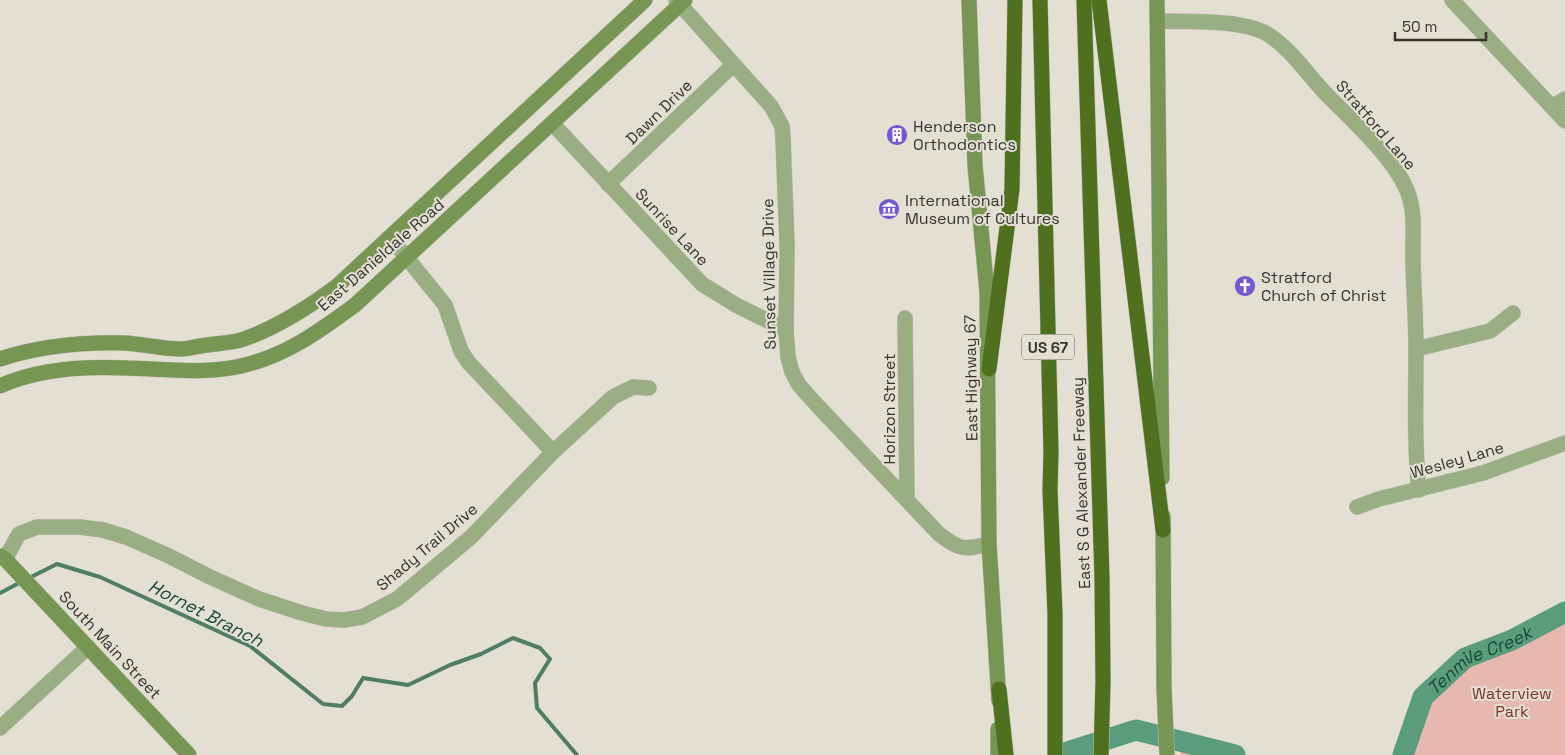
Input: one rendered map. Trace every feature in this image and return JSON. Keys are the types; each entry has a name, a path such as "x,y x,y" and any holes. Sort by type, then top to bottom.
{"highway":[{"path":"989,369 1012,189 1015,0"},
{"name":"East S G Alexander Freeway","path":"1040,0 1051,452 1050,490 1055,614 1055,755"},
{"name":"East S G Alexander Freeway","path":"1084,0 1102,578 1103,681 1101,755"},
{"path":"1099,0 1163,530"},
{"path":"999,689 1006,755"}],"main road":[{"name":"East Danieldale Road","path":"0,360 24,352 77,344 125,343 181,349 244,339 285,320 310,306 337,286 645,0"},
{"name":"East Highway 67","path":"970,0 976,165 987,292 989,544 999,689 998,755"},
{"path":"1157,0 1164,688 1167,755"},
{"name":"East Danieldale Road","path":"0,386 10,381 39,373 70,368 128,368 179,371 245,365 292,347 313,336 355,305 407,258 680,2"},
{"path":"598,43 617,63"},
{"name":"South Main Street","path":"0,544 3,558 189,755"}],"street":[{"path":"1452,0 1559,103 1565,121"},
{"name":"Sunset Village Drive","path":"680,2 770,106 782,126 787,245 786,330 788,357 792,372 799,385 939,534 958,547 966,549 989,544"},
{"name":"Stratford Lane","path":"1158,21 1233,24 1252,28 1268,35 1287,50 1395,168 1406,187 1412,208 1416,349 1416,447 1419,490"},
{"name":"Dawn Drive","path":"608,184 733,65"},
{"name":"Sunrise Lane","path":"552,124 702,284 736,305 786,330"},
{"path":"390,237 445,305 461,351 469,362 553,452"},
{"path":"1416,349 1490,331 1513,313"},
{"name":"Horizon Street","path":"905,318 907,500"},
{"name":"Shady Trail Drive","path":"3,558 19,534 37,527 80,527 103,530 126,537 267,602 326,619 344,620 362,617 397,600 471,537 553,452 613,397 633,387 649,388"},
{"name":"Wesley Lane","path":"1357,507 1379,499 1482,473 1565,443"},
{"path":"0,728 88,647"}],"green space":[{"name":"Waterview Park","path":"1565,602 1565,755 1407,755 1428,698 1465,662 1532,638 1557,608"},
{"path":"1180,745 1224,755 1180,755"}],"waterway":[{"name":"Hornet Branch","path":"29,578 57,564 100,577 250,646 323,704 342,706 352,696 363,678 408,685 450,665 481,654 513,638 540,648 550,659 535,683 537,708 577,755"},
{"name":"Hornet Branch","path":"0,593 23,581"},
{"name":"Tenmile Creek","path":"1403,755 1423,697 1465,658 1512,640 1565,612"},
{"name":"Tenmile Creek","path":"1058,755 1136,730 1235,755"}],"place":[{"name":"Henderson Orthodontics","path":"897,135"},
{"name":"International Museum of Cultures","path":"889,209"},
{"name":"Stratford Church of Christ","path":"1245,286"}]}
